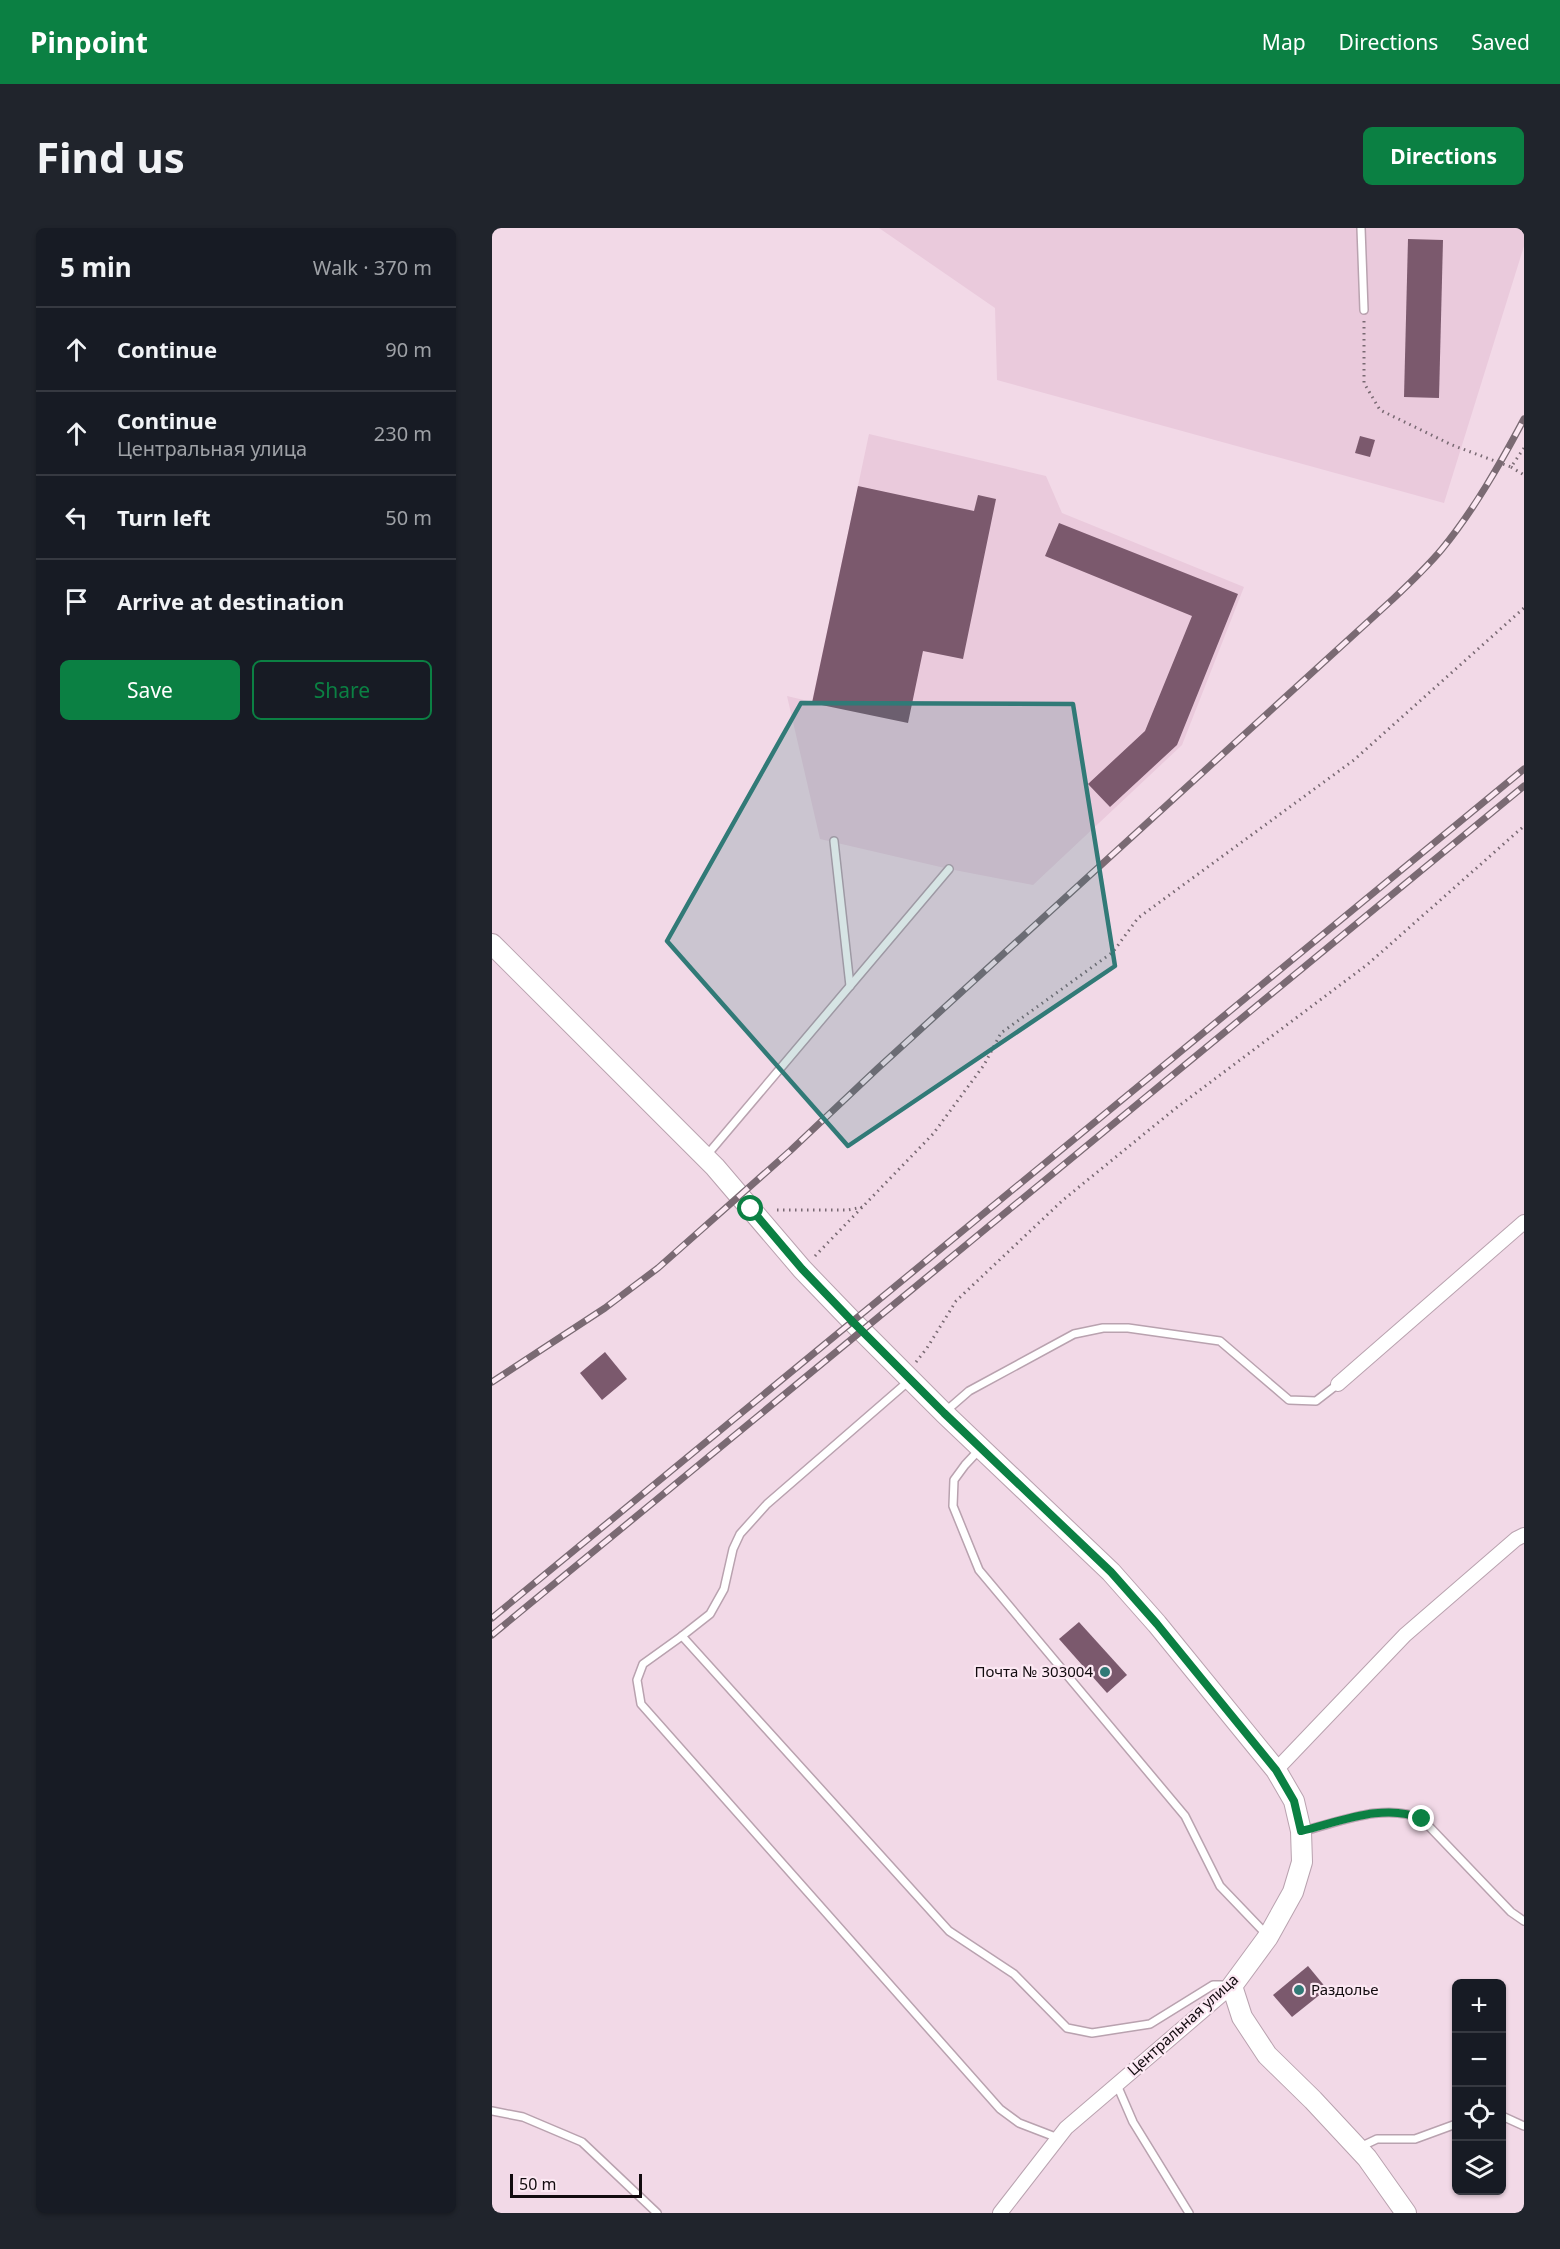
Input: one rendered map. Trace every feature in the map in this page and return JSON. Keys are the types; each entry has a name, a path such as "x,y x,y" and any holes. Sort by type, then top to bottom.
{"street":[{"name":"Центральная улица","path":"492,944 705,1157 802,1269 908,1377 1111,1572 1157,1624 1276,1770 1294,1801 1301,1831 1302,1862 1293,1892 1269,1937 1232,1986 1066,2128 1000,2213"},
{"path":"1338,1384 1524,1222"},
{"path":"1276,1770 1406,1635 1515,1539 1524,1534"},
{"path":"1232,1986 1242,2017 1267,2055 1357,2148 1406,2213"}],"lane":[{"path":"1361,228 1364,310"},
{"path":"834,842 850,987"},
{"path":"705,1157 949,869"},
{"path":"944,1413 969,1391 1074,1334 1103,1328 1128,1328 1220,1341 1288,1400 1316,1401 1338,1384"},
{"path":"908,1377 767,1504 740,1534 733,1549 724,1589 710,1614 643,1664 637,1680 641,1704 1000,2109 1019,2123 1059,2138"},
{"path":"981,1448 954,1480 953,1506 979,1570 1185,1816 1220,1886 1269,1937"},
{"path":"682,1636 949,1931 1014,1974 1067,2028 1092,2033 1150,2024 1213,1985 1232,1986"},
{"path":"1301,1831 1380,1812 1410,1813 1422,1819 1511,1912 1524,1921"},
{"path":"1117,2085 1133,2122 1189,2213"},
{"path":"492,2111 523,2117 582,2142 657,2213"},
{"path":"1506,2118 1524,2126"},
{"path":"1357,2148 1377,2139 1415,2139 1452,2125"}],"path":[{"path":"1364,310 1364,383 1380,410 1452,445 1511,467 1524,476"},
{"path":"1511,467 1524,448"},
{"path":"802,1269 933,1134 984,1065 1001,1033 1113,952 1138,918 1354,759 1524,608"},
{"path":"908,1377 956,1301 1063,1200 1176,1108 1368,964 1524,826"},
{"path":"751,1209 818,1211 848,1210 864,1206"}],"highlighted area":[{"path":"801,703 1073,704 1115,966 848,1146 667,941"}],"shaded area":[{"path":"879,228 1524,228 1524,246 1444,503 997,380 995,308"},
{"path":"869,434 1046,476 1062,513 1244,587 1182,745 1033,885 949,869 820,839 787,696 812,702"}],"building":[{"path":"1408,239 1443,240 1439,398 1404,397"},
{"path":"1360,436 1375,440 1370,457 1355,453"},
{"path":"858,486 974,511 978,495 996,499 963,659 923,651 908,723 812,703"},
{"path":"1059,523 1238,594 1177,745 1110,807 1088,784 1145,731 1192,616 1045,556"},
{"path":"605,1352 627,1379 602,1400 580,1373"},
{"path":"1079,1622 1127,1675 1107,1693 1059,1639"},
{"path":"1308,1966 1327,1989 1292,2017 1273,1995"}],"railway":[{"path":"492,1382 605,1308 658,1268 790,1151 1393,599 1442,549 1465,519 1524,419"},
{"path":"492,1618 1524,769"},
{"path":"492,1635 1524,786"}],"place":[{"name":"Почта № 303004","path":"1105,1672"},
{"name":"Раздолье","path":"1299,1990"}],"route":[{"path":"751,1209 802,1269 853,1322 944,1413 1111,1572 1157,1624 1276,1770 1294,1801 1301,1831 1380,1812 1410,1813 1422,1819"}]}
